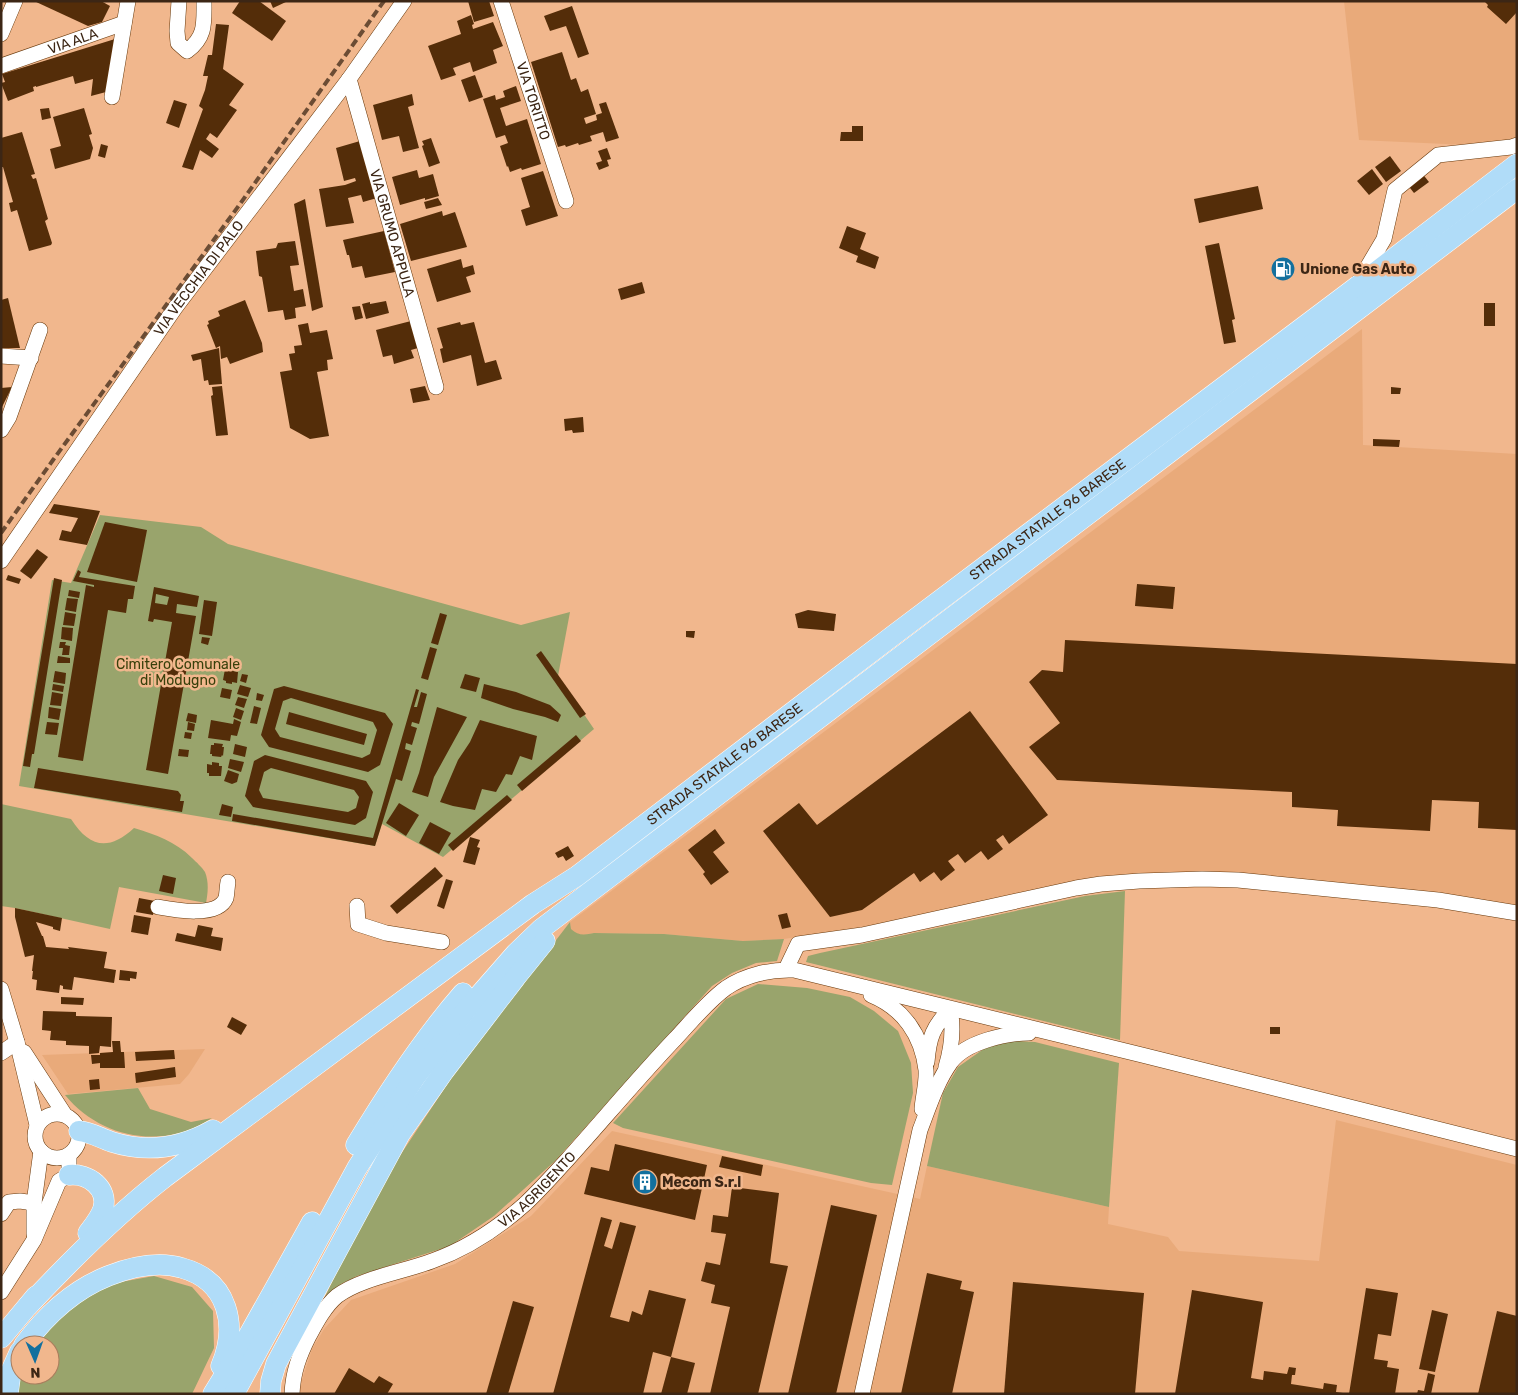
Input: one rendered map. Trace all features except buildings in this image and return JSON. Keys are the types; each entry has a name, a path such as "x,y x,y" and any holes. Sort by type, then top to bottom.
{"main road":[{"name":"STRADA STATALE 96 BARESE","path":"578,876 1517,164"},
{"name":"STRADA STATALE 96 BARESE","path":"591,891 1517,189"},
{"path":"28,1306 84,1247 128,1206 172,1171 534,904 578,876"},
{"path":"213,1394 246,1340 345,1164 380,1106 417,1051 452,1006 506,946 578,876"},
{"path":"234,1394 357,1168 414,1079 467,1009 516,953 541,929 591,891"},
{"path":"270,1394 276,1364 400,1134 444,1071 516,976 556,927 591,891"},
{"path":"79,1131 132,1147 159,1148 176,1145 193,1140 215,1128 318,1063"},
{"path":"1,1338 95,1224 103,1211 103,1196 94,1181 83,1176 69,1175"},
{"path":"32,1335 62,1304 79,1290 98,1280 121,1272 149,1266 184,1268 210,1283 220,1296 229,1316 230,1332 228,1345 208,1394"},
{"path":"8,1394 10,1375"}],"street":[{"path":"1,34 4,17 15,1"},
{"path":"112,97 128,1"},
{"path":"179,1 178,43 186,51 195,45 204,29 204,1"},
{"name":"VIA VECCHIA DI PALO","path":"1,561 175,308 349,79 404,1"},
{"name":"VIA TORITTO","path":"500,1 566,201"},
{"name":"VIA ALA","path":"1,66 124,23"},
{"name":"VIA GRUMO APPULA","path":"349,79 436,387"},
{"path":"1355,288 1384,239 1395,190 1438,155 1517,145"},
{"path":"1,430 9,417 40,330"},
{"path":"1,356 31,358"},
{"path":"1517,913 1438,900 1238,880 1202,879 1120,883 1076,888 862,935 798,944 786,969 1517,1149"},
{"path":"158,907 176,911 206,911 220,906 226,899 228,882"},
{"path":"357,906 358,924 386,933 442,942"},
{"name":"VIA AGRIGENTO","path":"292,1394 293,1377 298,1358 326,1308 337,1296 358,1284 448,1255 470,1244 505,1221 539,1190 664,1050 712,1000 727,988 743,979 764,972 786,969"},
{"path":"843,982 881,999 898,1011 912,1028 921,1048 926,1071"},
{"path":"1,989 17,1042 38,1125"},
{"path":"862,1394 920,1130 929,1043 934,1029 950,1008"},
{"path":"943,1075 951,1051 953,1036 950,1008"},
{"path":"920,1130 933,1094 943,1075 952,1061 964,1051 1005,1034 1051,1033"},
{"path":"1,1053 17,1042"},
{"path":"17,1042 65,1115 74,1122 79,1131 76,1147 69,1154 58,1158 52,1157 41,1151 37,1146 35,1132 42,1119 49,1115 65,1115"},
{"path":"34,1240 34,1203 41,1151"},
{"path":"1,1292 22,1262 34,1240 59,1181 69,1175 69,1154"},
{"path":"1,1214 9,1202 34,1203"}],"shaded area":[{"path":"1344,1 1517,1 1517,143 1511,147 1359,140"},
{"path":"1362,329 1363,445 1517,454 1517,907 1235,874 1095,879 885,923 784,939 743,941 664,934 594,933 584,935 575,934 571,929 570,922"},
{"path":"205,1049 189,1074 180,1084 68,1094 42,1055"},
{"path":"1336,1120 1517,1165 1517,1394 300,1394 299,1389 312,1349 324,1329 351,1300 455,1264 531,1216 612,1131 920,1199 927,1166 1109,1207 1108,1224 1168,1237 1179,1251 1319,1261"}],"green space":[{"name":"Cimitero Comunale di Modugno","path":"100,515 201,527 228,544 521,625 570,612 558,676 594,729 443,857 382,824 375,846 19,786 52,580 71,583"},
{"path":"1,804 71,819 85,836 100,843 116,841 134,828 165,839 186,852 205,872 208,888 206,903 119,887 110,929 1,906"},
{"path":"1125,891 1120,1040 806,962 808,956 820,953 1085,896"},
{"path":"570,922 571,929 576,933 582,934 664,934 743,941 784,939 777,961 756,963 732,973 712,986 555,1161 494,1216 450,1246 357,1276 341,1284 322,1303 354,1236 399,1157 462,1062"},
{"path":"758,984 807,988 850,997 874,1011 898,1031 911,1063 913,1093 892,1185 871,1183 623,1128 613,1123 726,999"},
{"path":"1014,1041 1035,1042 1119,1063 1109,1207 927,1166 943,1093 958,1067 985,1048"},
{"path":"138,1088 150,1109 191,1122 212,1118 193,1129 180,1133 164,1136 132,1135 102,1125 76,1107 65,1095"},
{"path":"154,1276 192,1287 213,1311 214,1348 192,1394 18,1394 19,1385 60,1385 60,1335 43,1335 71,1305 115,1283"}],"railway":[{"path":"1,533 240,204 384,1"}],"place":[{"name":"Unione Gas Auto","path":"1283,269"},
{"name":"Mecom S.r.l","path":"645,1182"}]}
